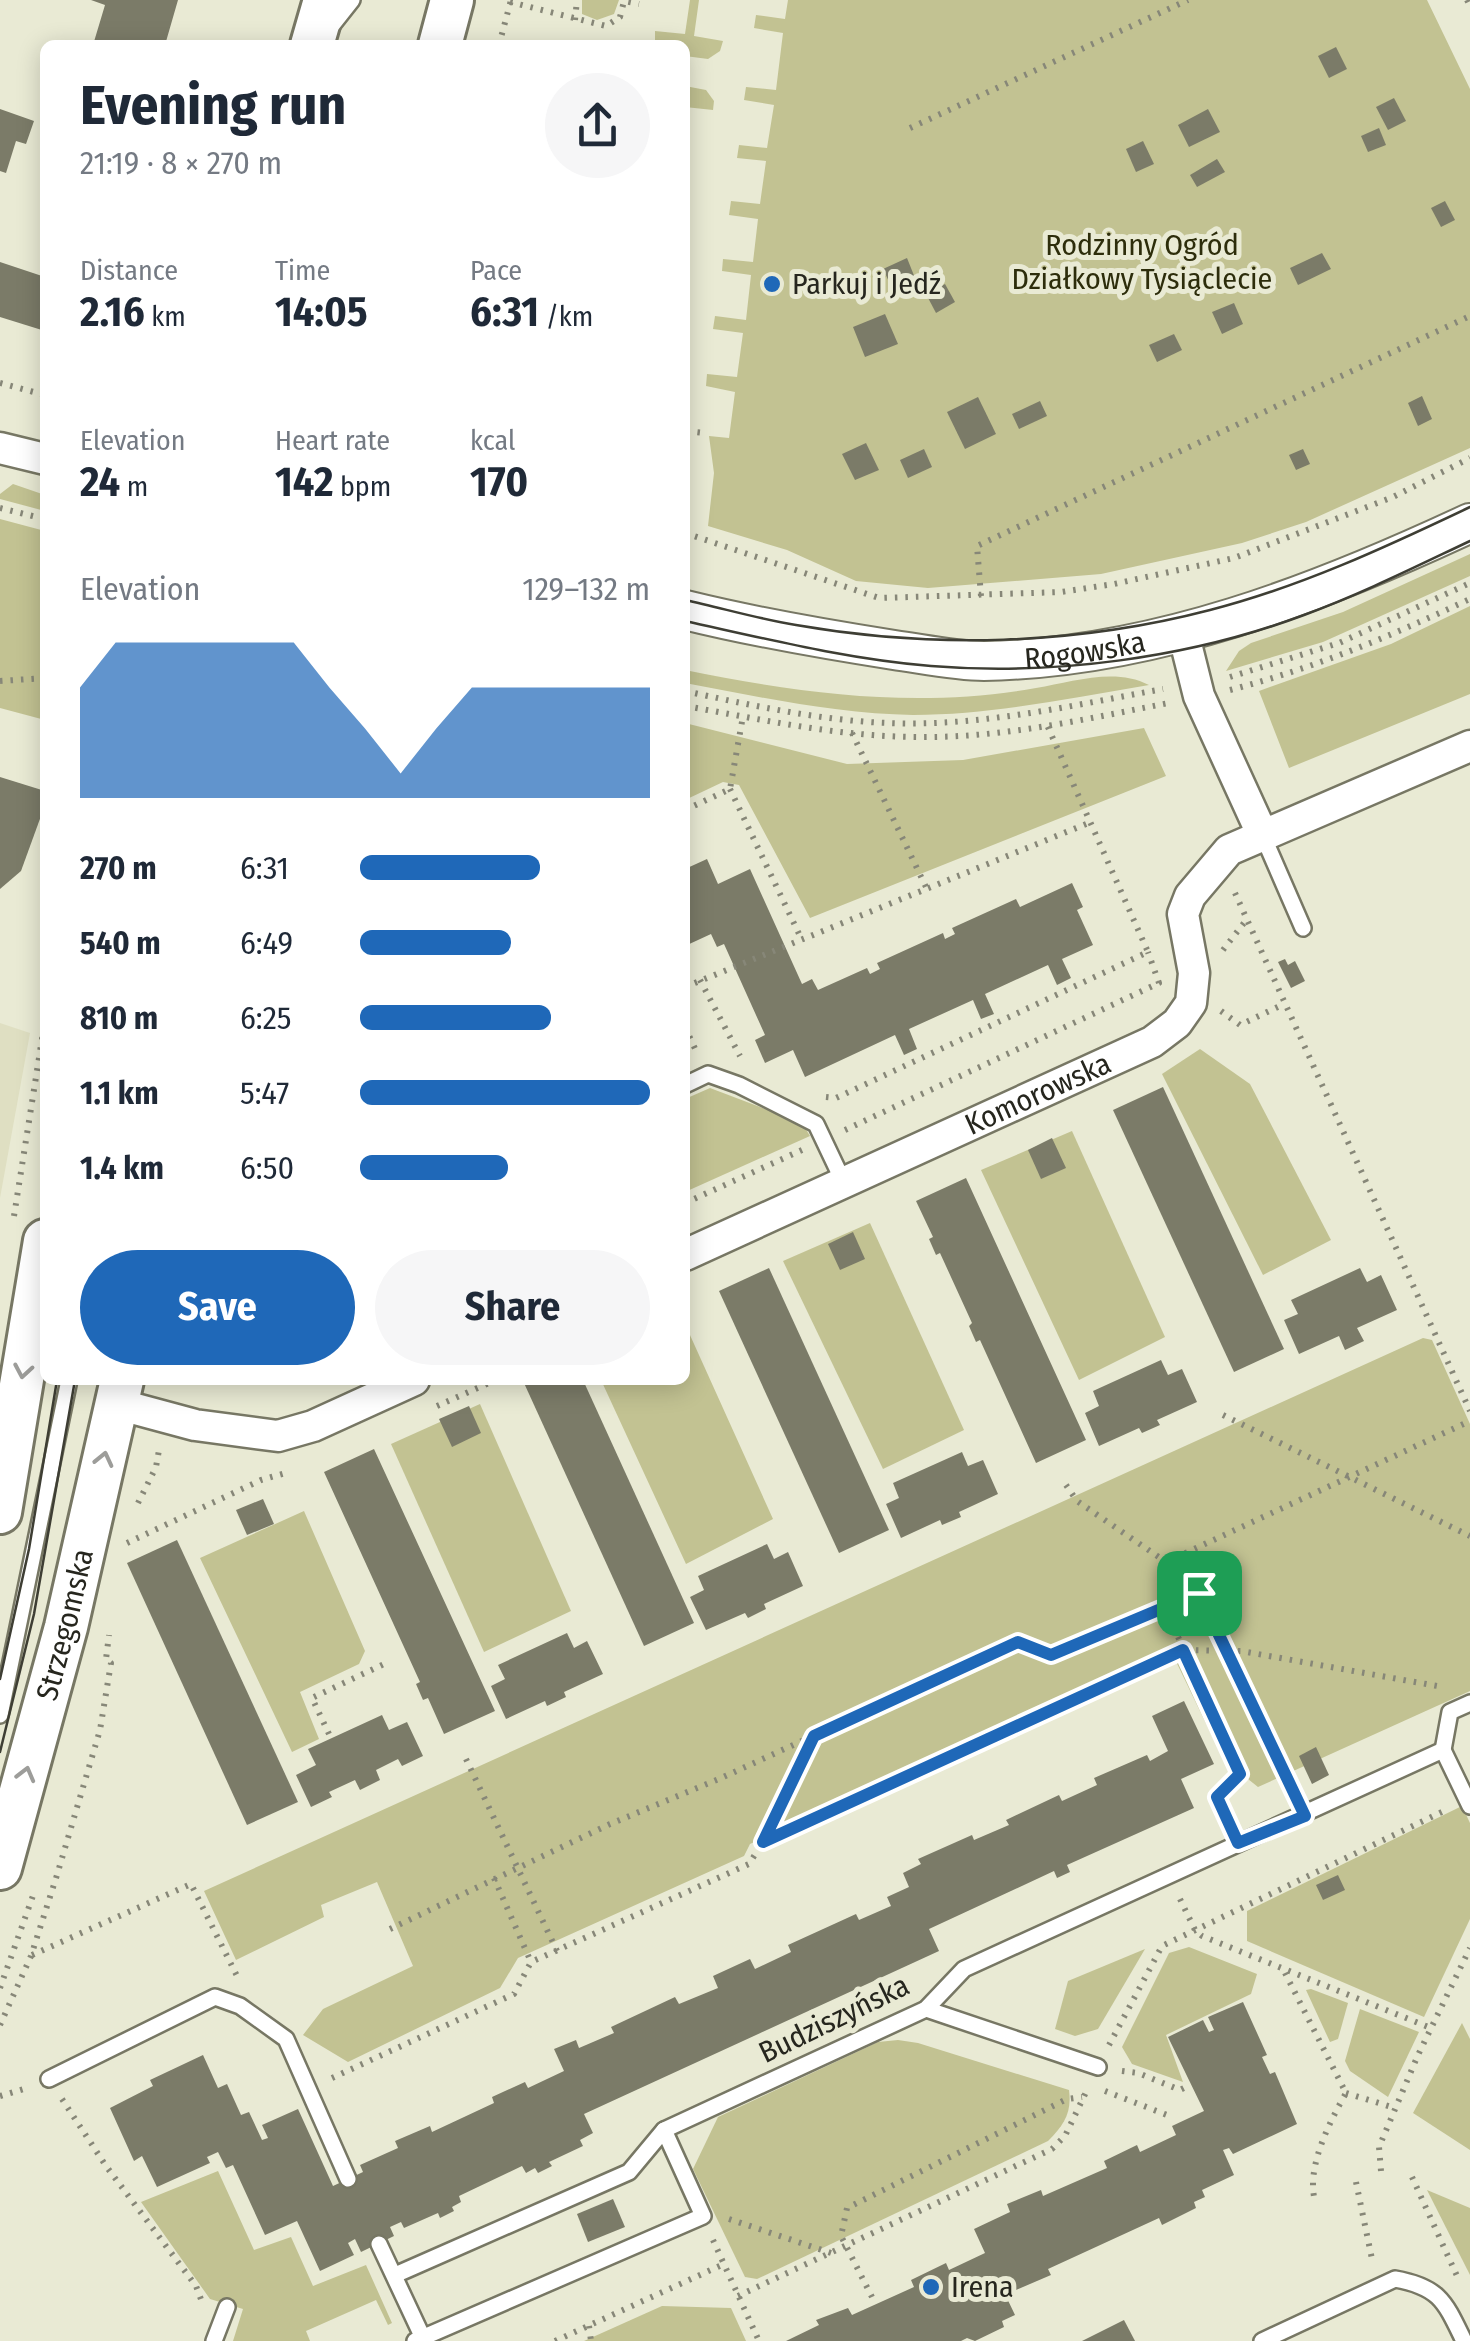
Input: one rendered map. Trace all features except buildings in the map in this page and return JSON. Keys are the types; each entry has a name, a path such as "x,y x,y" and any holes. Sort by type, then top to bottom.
{"main road":[{"path":"441,40 452,0"},
{"path":"0,1512 29,1230"},
{"name":"Strzegomska","path":"0,1868 66,1627 120,1392"}],"street":[{"path":"0,448 40,458"},
{"name":"Rogowska","path":"690,611 795,635 979,661 1041,658 1183,632 1292,598 1470,523"},
{"path":"1183,632 1199,696 1263,836"},
{"name":"Komorowska","path":"690,1253 1152,1042 1178,1023 1191,1003 1194,973 1182,914 1190,896 1220,859 1230,850 1470,746"},
{"path":"120,1392 196,1425 278,1436 313,1426 403,1385"}],"lane":[{"path":"1263,836 1304,928"},
{"path":"690,1083 708,1074 739,1085 816,1124 844,1183"},
{"path":"0,1715 68,1385"},
{"path":"1469,1703 1450,1712 1443,1750 1469,1801"},
{"name":"Budziszyńska","path":"664,2130 926,2009 964,1968 1443,1750"},
{"path":"49,2079 215,1998 240,2006 286,2039 348,2179"},
{"path":"926,2009 1103,2074"},
{"path":"379,2244 419,2340 703,2216 664,2130 629,2172 395,2275"},
{"path":"1262,2341 1395,2280 1416,2283 1444,2298 1460,2340"},
{"path":"215,2338 227,2307"}],"path":[{"path":"575,20 577,0"},
{"path":"910,128 1188,0"},
{"path":"500,40 510,1 606,26 620,18 624,2 639,4"},
{"path":"981,596 977,546 1470,316"},
{"path":"0,383 40,394"},
{"path":"690,430 704,433"},
{"path":"690,535 880,598 981,596 1114,584 1234,558 1393,497 1470,458"},
{"path":"0,508 40,519"},
{"path":"1226,678 1339,642 1470,583"},
{"path":"1224,692 1302,672 1470,598"},
{"path":"0,680 40,678"},
{"path":"690,692 744,704 888,724 966,720 1160,690"},
{"path":"690,707 852,733 926,737 988,734 1174,702"},
{"path":"744,716 730,789 800,938"},
{"path":"690,1202 1159,984 1047,725"},
{"path":"852,733 926,887"},
{"path":"690,808 730,789"},
{"path":"690,985 1091,822"},
{"path":"1220,859 1470,1411"},
{"path":"1222,953 1246,919"},
{"path":"812,1097 836,1098 1148,952"},
{"path":"700,980 736,1052 744,1060"},
{"path":"1264,1014 1284,1004"},
{"path":"29,1230 40,1086"},
{"path":"1223,1415 1470,1536"},
{"path":"1166,1562 1470,1421"},
{"path":"1066,1485 1077,1501 1166,1562 1199,1593 1305,1816"},
{"path":"390,1929 519,1866 1018,1642 1051,1655 1199,1593"},
{"path":"1165,1608 1240,1774 1217,1797 1238,1843"},
{"path":"763,1842 1183,1650 1242,1651 1460,1690 1469,1703"},
{"path":"0,2025 30,1956 100,1730 110,1682 110,1664 106,1659"},
{"path":"329,1734 312,1698 384,1664"},
{"path":"308,2089 514,1994 531,1962 749,1864 814,1736"},
{"path":"466,1760 557,1951"},
{"path":"738,2296 1052,2148 1065,2136 1090,2086 1103,2074 1162,1946 1469,1801"},
{"path":"1170,1875 1195,1930 1202,1936 1432,2028"},
{"path":"494,1878 531,1962"},
{"path":"30,1956 191,1884 242,1985"},
{"path":"1380,2171 1379,2146 1470,1948"},
{"path":"1284,1972 1346,2093 1395,2108"},
{"path":"1090,2086 1103,2074 1123,2071 1180,2090 1188,2086"},
{"path":"49,2079 106,2166 196,2286 215,2338"},
{"path":"1090,2086 1167,2115"},
{"path":"1314,2202 1310,2184 1332,2117 1346,2093"},
{"path":"872,2297 841,2236 847,2208 1067,2099 1084,2097"},
{"path":"1412,2178 1462,2287"},
{"path":"1356,2182 1378,2287"},
{"path":"759,2341 703,2216 730,2219 832,2253"},
{"path":"555,2341 724,2264"},
{"path":"589,2326 591,2341"}],"shaded area":[{"path":"0,1023 30,1033 0,1198"}],"green space":[{"path":"582,0 619,0 614,14 597,20 582,14"},
{"path":"690,0 699,0 694,36 723,41 720,51 708,59 690,57 690,40 655,40 655,31 685,34"},
{"name":"Rodzinny Ogród Działkowy Tysiąclecie","path":"788,0 1427,0 1470,89 1470,448 1306,522 1242,543 1101,574 928,588 856,581 787,550 708,526 714,473 709,436 729,438 735,392 706,386 707,374 737,377 743,333 713,329 715,316 746,320 751,275 722,271 723,259 753,262 758,219 729,215 731,201 760,204 766,161 737,158 739,145 767,148 774,105 744,100 746,87 776,90 783,33 754,28 756,15 785,19"},
{"path":"690,87 706,90 714,101 713,110 690,108"},
{"path":"13,484 40,493 40,510 0,499 0,494"},
{"path":"0,519 40,530 40,719 0,708"},
{"path":"1470,554 1470,576 1323,642 1226,671 1239,651 1251,643 1343,612"},
{"path":"1470,606 1470,694 1289,768 1259,691 1391,644"},
{"path":"690,671 817,692 904,698 992,694 1108,676 1149,685 1002,709 943,714 884,714 690,684"},
{"path":"690,724 847,764 963,760 1144,728 1166,776 810,918 739,785 723,782 690,798"},
{"path":"1200,1049 1250,1084 1331,1240 1263,1275 1162,1074"},
{"path":"710,1088 802,1123 810,1136 690,1190 690,1097"},
{"path":"1072,1131 1165,1337 1079,1380 981,1170"},
{"path":"870,1223 964,1430 883,1469 783,1261"},
{"path":"690,1335 773,1519 686,1564 603,1385 690,1385"},
{"path":"1423,1338 1432,1340 1470,1424 1470,1691 1258,1787 1223,1759 1170,1649 750,1844 744,1856 518,1958 500,1988 348,2062 303,2035 323,2009 413,1966 377,1882 321,1905 324,1917 236,1960 204,1891"},
{"path":"480,1404 571,1611 484,1652 391,1444"},
{"path":"304,1511 365,1651 359,1664 300,1692 319,1739 292,1752 200,1558"},
{"path":"1462,1806 1470,1823 1470,1919 1424,2017 1247,1941 1247,1911"},
{"path":"1189,1947 1257,1974 1251,1994 1166,2035 1183,2082 1132,2064 1122,2047 1169,1953"},
{"path":"1145,1949 1098,2029 1075,2036 1055,2029 1068,1981"},
{"path":"1306,1990 1348,2003 1338,2039 1330,2042"},
{"path":"1360,2009 1419,2032 1388,2097 1350,2071 1345,2061"},
{"path":"1462,2023 1470,2039 1470,2150 1413,2113"},
{"path":"898,2040 1069,2090 1066,2118 1048,2141 757,2279 745,2277 693,2169 718,2117 878,2042"},
{"path":"218,2171 254,2250 291,2237 313,2286 366,2265 392,2323 388,2325 376,2300 306,2331 310,2341 233,2341 243,2309 210,2299 141,2202"},
{"path":"1427,2190 1470,2208 1470,2275"},
{"path":"662,2306 731,2308 746,2341 584,2341"}],"tram line":[{"path":"690,601 796,625 899,638 1004,640 1108,630 1210,610 1277,590 1470,507"},
{"path":"690,622 807,648 900,663 977,668 1072,666 1168,653 1260,630 1346,598 1470,541"},
{"path":"0,1679 29,1549 56,1385"},
{"path":"0,1752 34,1614 74,1385"}],"place":[{"name":"Parkuj i Jedź","path":"772,284"},
{"name":"Irena","path":"931,2287"}],"route":[{"path":"1199,1593 1305,1816 1238,1843 1217,1797 1240,1774 1183,1650 763,1842 814,1736 1018,1642 1051,1655 1199,1593"}]}
